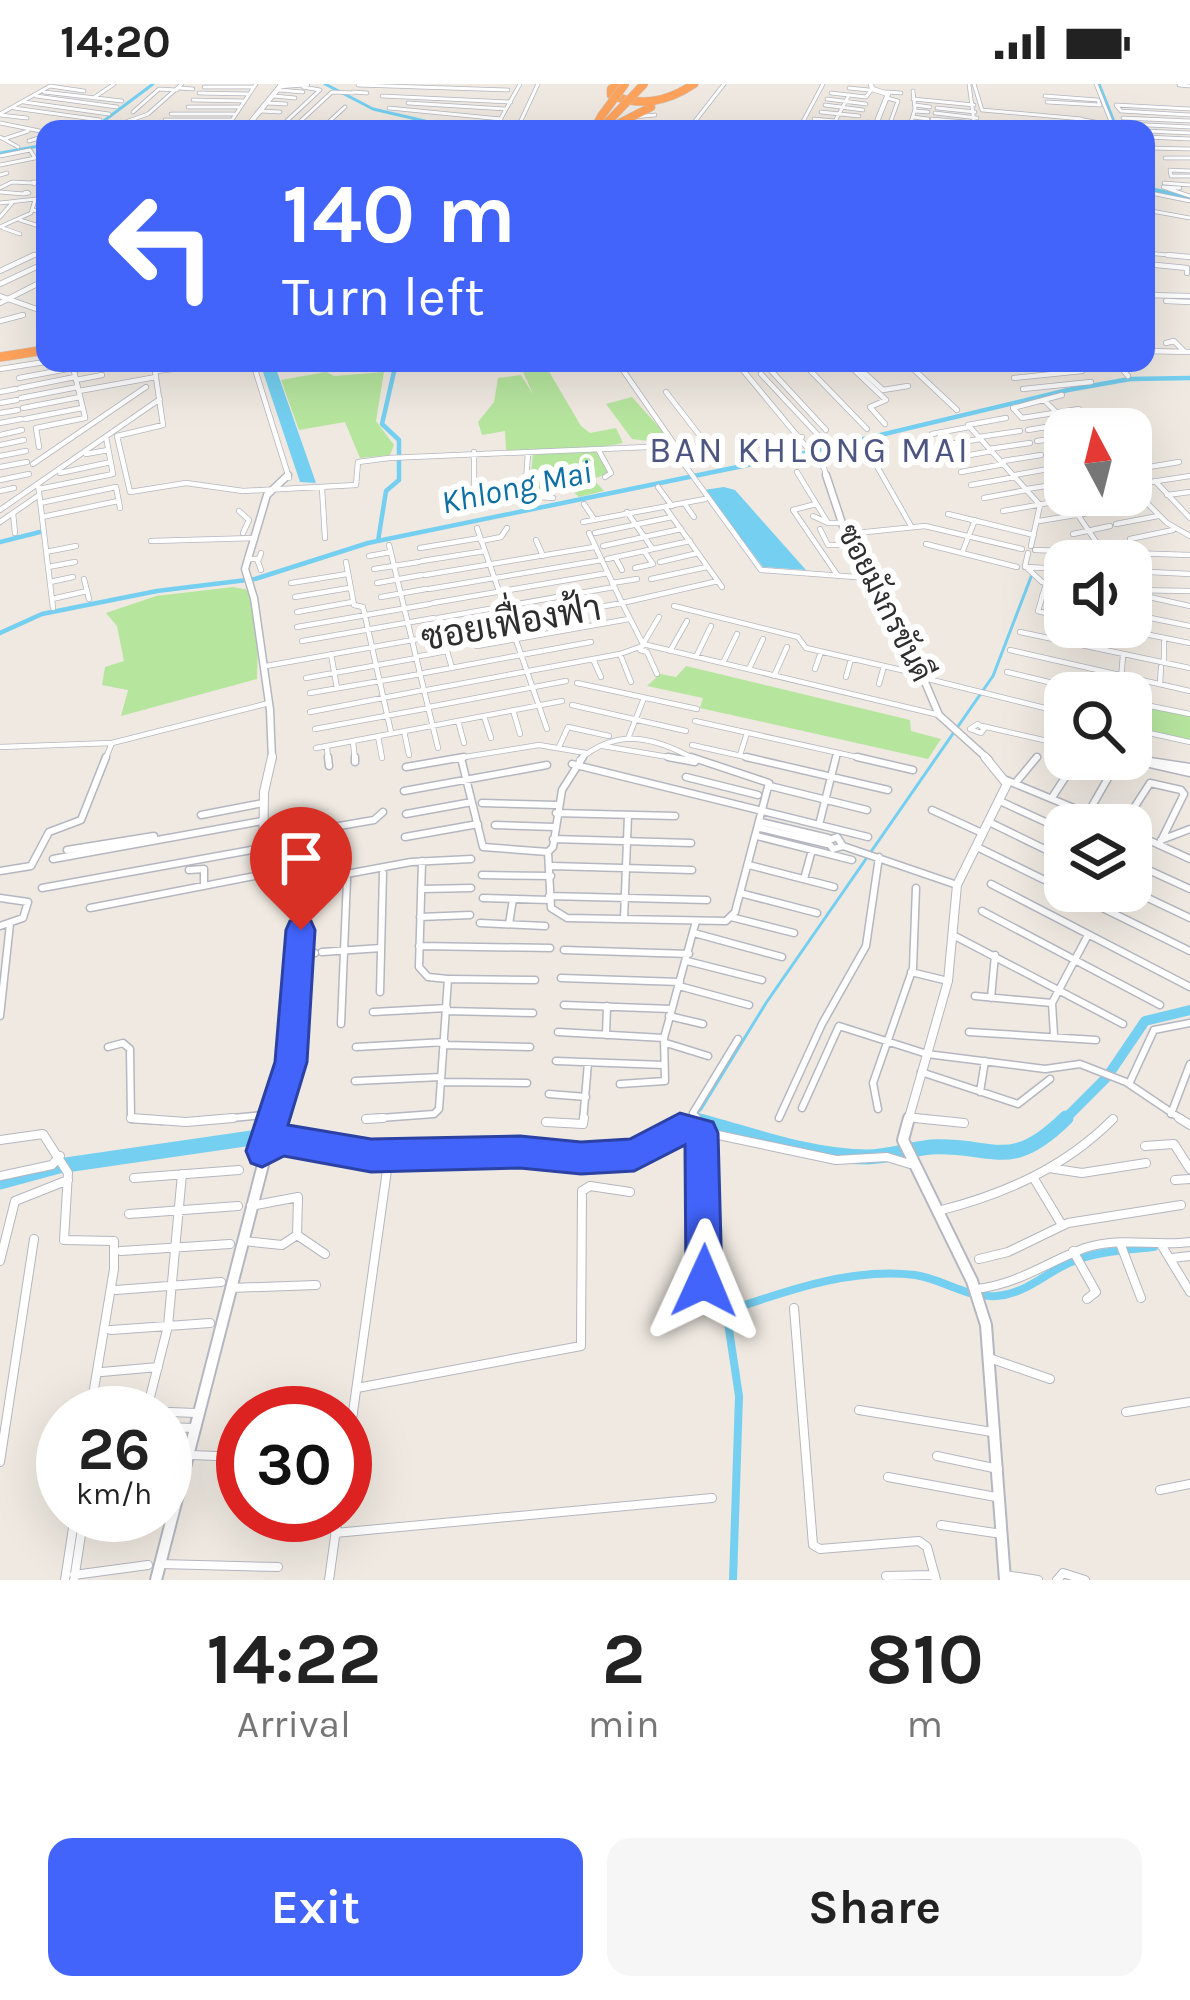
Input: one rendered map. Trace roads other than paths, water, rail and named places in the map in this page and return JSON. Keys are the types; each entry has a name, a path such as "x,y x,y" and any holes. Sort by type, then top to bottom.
{"highway":[{"path":"624,84 611,89 611,94 653,103 678,94"},
{"path":"602,120 624,84"},
{"path":"609,120 641,84"},
{"path":"619,120 694,84"},
{"path":"0,362 36,357"}],"street":[{"path":"56,120 114,84"},
{"path":"389,108 501,119 520,84"},
{"path":"521,120 538,84"},
{"path":"695,120 724,84"},
{"path":"804,120 823,84"},
{"path":"971,84 975,120"},
{"path":"971,84 984,110 1051,120"},
{"path":"1096,84 1110,120"},
{"path":"0,114 51,86 84,91"},
{"path":"68,100 90,86"},
{"path":"178,120 204,86 255,86"},
{"path":"198,120 231,120 255,86"},
{"path":"1179,86 1190,86"},
{"path":"281,87 300,87"},
{"path":"281,87 320,91 288,120"},
{"path":"253,120 281,87"},
{"path":"447,94 450,88"},
{"path":"459,95 461,88"},
{"path":"826,102 849,92 866,97 870,88 898,101 891,120"},
{"path":"133,112 159,89 193,89"},
{"path":"178,89 186,94"},
{"path":"141,120 178,89"},
{"path":"303,120 340,89 425,89 509,105"},
{"path":"355,89 370,89"},
{"path":"415,103 425,89"},
{"path":"472,96 474,89"},
{"path":"485,97 488,89"},
{"path":"496,97 500,90"},
{"path":"385,91 508,90"},
{"path":"41,91 118,103 97,112"},
{"path":"836,120 849,92"},
{"path":"886,95 901,93"},
{"path":"199,94 249,94"},
{"path":"911,108 924,94"},
{"path":"33,95 108,106"},
{"path":"877,120 886,95"},
{"path":"1047,96 1097,100 1100,105 1047,96"},
{"path":"274,97 295,98"},
{"path":"193,100 245,100"},
{"path":"21,102 109,114"},
{"path":"408,103 488,110 542,102 529,102"},
{"path":"826,102 865,107"},
{"path":"826,102 839,114 859,116"},
{"path":"268,103 286,104"},
{"path":"1117,105 1190,124 1121,111 1117,105"},
{"path":"188,107 240,107"},
{"path":"333,120 345,107"},
{"path":"10,108 98,120"},
{"path":"911,108 975,120"},
{"path":"911,108 931,116 975,120"},
{"path":"911,108 931,116 975,120"},
{"path":"1,132 33,111"},
{"path":"261,111 280,112"},
{"path":"521,120 535,118 524,113"},
{"path":"0,114 24,118"},
{"path":"172,114 236,114"},
{"path":"621,120 655,116"},
{"path":"76,120 80,118"},
{"path":"306,118 325,120"},
{"path":"1123,118 1131,120"},
{"path":"1155,131 1190,124"},
{"path":"1155,127 1190,124"},
{"path":"11,125 36,132"},
{"path":"1155,126 1162,128"},
{"path":"1,132 28,131"},
{"path":"1,132 18,147"},
{"path":"29,141 36,138"},
{"path":"1155,148 1190,149"},
{"path":"0,156 30,150 35,158 0,165"},
{"path":"1165,158 1188,160"},
{"path":"1160,167 1190,173"},
{"path":"0,190 12,182 32,183"},
{"path":"1164,183 1190,187"},
{"path":"1179,186 1163,187 1190,199"},
{"path":"0,190 24,194"},
{"path":"1155,193 1190,199"},
{"path":"0,203 36,199"},
{"path":"0,227 35,211 32,201"},
{"path":"1,215 12,203"},
{"path":"1155,212 1190,218"},
{"path":"20,220 36,225"},
{"path":"0,227 20,235"},
{"path":"1155,254 1190,257"},
{"path":"0,271 36,255"},
{"path":"0,284 36,262"},
{"path":"1155,266 1189,270"},
{"path":"2,300 36,284"},
{"path":"1155,297 1190,299"},
{"path":"2,300 36,309"},
{"path":"0,321 23,315"},
{"path":"1166,343 1176,342 1187,351"},
{"path":"1155,351 1187,351"},
{"path":"11,368 36,359"},
{"path":"0,362 17,377 156,377"},
{"path":"155,372 163,424 117,436 130,492 198,483 224,491 358,484 358,462 398,457 720,446"},
{"path":"256,372 289,476 288,484 272,491 247,559 269,703 272,764 264,803 265,874"},
{"path":"624,372 705,499 761,570 869,578"},
{"name":"ซอยมังกรขันดี","path":"745,372 813,451 828,478 851,544 924,677 939,715 1006,779"},
{"path":"772,372 826,430"},
{"path":"812,372 867,429"},
{"path":"859,372 886,400 871,407 885,424"},
{"path":"861,372 883,390 908,386"},
{"path":"916,372 956,410"},
{"path":"1045,372 1056,386"},
{"path":"1013,378 1073,372"},
{"path":"1125,372 1128,376"},
{"path":"761,374 818,436"},
{"path":"0,392 103,375"},
{"path":"0,403 76,379"},
{"path":"76,379 85,418"},
{"path":"0,413 20,409 76,379"},
{"path":"1023,389 1091,382"},
{"path":"0,467 30,463 146,387"},
{"path":"666,392 707,446"},
{"path":"1044,414 1022,418 1012,408 1062,395"},
{"path":"0,522 160,399"},
{"path":"1044,400 1053,408"},
{"path":"0,423 82,408"},
{"path":"779,412 794,409"},
{"path":"39,447 35,428 85,418 95,422"},
{"path":"932,434 1006,418"},
{"path":"58,424 60,433"},
{"path":"969,427 1040,505 1021,567"},
{"path":"1028,430 1044,428"},
{"path":"0,435 22,430"},
{"path":"944,445 1020,430"},
{"path":"42,517 119,504 106,436"},
{"path":"744,447 802,436"},
{"path":"0,445 24,440"},
{"path":"953,458 1044,440"},
{"path":"877,447 870,454 911,526"},
{"path":"86,454 108,450"},
{"path":"0,456 26,451"},
{"path":"599,451 611,472 605,477"},
{"path":"468,506 474,495 474,452"},
{"path":"528,453 525,496 553,498"},
{"path":"961,472 1044,454"},
{"path":"1152,466 1179,461"},
{"path":"60,473 111,462"},
{"path":"971,484 1044,470"},
{"path":"797,472 828,523"},
{"path":"0,480 29,474"},
{"path":"0,510 39,493 113,474"},
{"path":"1152,482 1190,476"},
{"path":"1155,482 1190,518"},
{"path":"39,493 116,487"},
{"path":"608,559 608,573 622,603 720,584 658,487"},
{"path":"984,498 1044,487"},
{"path":"0,491 14,488"},
{"path":"322,488 326,538"},
{"path":"1167,495 1190,492"},
{"path":"39,493 53,608"},
{"path":"583,522 705,499"},
{"path":"684,503 694,517"},
{"path":"584,504 594,519"},
{"path":"816,504 793,510 838,576"},
{"path":"1003,511 1044,504"},
{"path":"1181,509 1190,508"},
{"path":"1152,509 1190,536"},
{"path":"238,511 248,518 244,532 258,532"},
{"path":"627,512 644,537 653,564 635,568"},
{"path":"14,513 15,533"},
{"path":"948,514 1034,535"},
{"path":"813,516 844,529 911,526 1044,550"},
{"path":"1038,521 1067,516"},
{"path":"1080,516 1098,540"},
{"path":"1073,534 1159,516"},
{"path":"622,570 608,559 592,533 673,517"},
{"path":"962,553 975,520"},
{"path":"477,528 547,729"},
{"path":"420,548 501,537 507,528"},
{"path":"377,583 681,529"},
{"path":"820,529 828,545 851,544"},
{"path":"1130,538 1177,530"},
{"path":"152,541 258,532"},
{"path":"562,537 568,551"},
{"path":"536,540 543,556"},
{"path":"382,597 690,541"},
{"path":"926,544 1044,568"},
{"path":"46,552 76,546"},
{"path":"513,547 517,560"},
{"path":"369,556 390,548 438,748"},
{"path":"374,569 485,551"},
{"path":"660,562 698,553"},
{"path":"1152,554 1190,555"},
{"path":"247,559 260,556 261,570"},
{"path":"48,567 75,562"},
{"path":"320,562 323,578"},
{"path":"346,562 353,602"},
{"path":"652,579 708,567"},
{"path":"1021,567 1044,583"},
{"path":"298,570 301,582"},
{"path":"1152,572 1190,574"},
{"path":"297,627 608,573"},
{"path":"291,583 347,574"},
{"path":"50,582 74,578"},
{"path":"52,598 88,595 85,579"},
{"path":"302,641 637,579"},
{"path":"295,597 350,588"},
{"path":"1044,590 1039,613 1044,614"},
{"path":"1152,591 1190,591"},
{"path":"1152,596 1190,606"},
{"path":"297,612 353,602 363,607 391,734"},
{"name":"ซอยเฟื่องฟ้า","path":"266,666 622,603 643,646 939,715"},
{"path":"674,606 795,636 804,647 821,652 1044,707"},
{"path":"1039,636 1042,616"},
{"path":"310,712 620,654 643,646 659,617"},
{"path":"1152,618 1190,626"},
{"path":"477,646 629,619"},
{"path":"683,666 672,651 687,621"},
{"path":"696,657 711,626"},
{"path":"1020,632 1044,637"},
{"path":"442,634 452,668"},
{"path":"723,664 737,634"},
{"path":"1152,635 1190,643"},
{"path":"748,670 763,640"},
{"path":"310,693 591,642"},
{"path":"1160,684 1164,642"},
{"path":"643,646 657,674"},
{"path":"774,676 788,647"},
{"path":"1097,648 1190,668"},
{"path":"1132,648 1132,656"},
{"path":"1010,650 1104,672"},
{"path":"306,677 447,651"},
{"path":"815,669 821,652"},
{"path":"620,654 631,682"},
{"path":"1121,672 1123,654"},
{"path":"332,655 337,688"},
{"path":"846,677 851,658"},
{"path":"593,659 601,677"},
{"path":"314,729 567,681 563,664"},
{"path":"879,684 884,666"},
{"path":"1006,672 1044,681"},
{"path":"1152,682 1190,691"},
{"path":"577,683 697,709"},
{"path":"629,736 644,698"},
{"path":"316,748 562,701"},
{"path":"0,748 112,743 269,703"},
{"path":"572,705 686,730"},
{"path":"1152,706 1190,714"},
{"path":"513,710 520,734"},
{"path":"484,716 491,738"},
{"path":"458,721 464,743"},
{"path":"695,721 913,770"},
{"path":"955,733 970,729 982,733 982,726 1044,740"},
{"path":"559,747 568,727 609,736"},
{"path":"404,731 410,754"},
{"path":"740,755 747,733"},
{"path":"1152,733 1190,742"},
{"path":"378,736 382,758"},
{"path":"699,762 675,746 629,736 572,764 548,852 550,908 560,916 719,922 731,917 794,933"},
{"path":"353,741 355,762"},
{"path":"0,871 31,866 49,832 81,820 112,743"},
{"path":"406,767 539,745 589,754"},
{"path":"692,745 888,790"},
{"path":"327,746 329,766"},
{"path":"603,746 670,761 699,762 867,810"},
{"path":"819,826 837,753"},
{"path":"1018,782 1037,757"},
{"path":"461,758 487,849 548,852"},
{"path":"572,764 710,800 812,850 852,860"},
{"path":"1152,764 1190,770"},
{"path":"404,791 547,765"},
{"path":"686,777 758,795"},
{"path":"1038,1580 1005,1578 992,1359 975,1290 908,1159 903,1140 948,981 957,885 1002,802 1006,779 1069,804"},
{"path":"1052,796 1063,780"},
{"path":"1134,804 1150,783 1184,794 1160,843"},
{"path":"710,800 716,785"},
{"path":"731,917 770,786"},
{"path":"406,814 472,802"},
{"path":"1002,802 1044,821"},
{"path":"202,815 264,803"},
{"path":"482,803 675,816"},
{"path":"932,810 982,833"},
{"path":"41,888 264,844 370,820 383,812"},
{"path":"624,919 628,814"},
{"path":"67,850 265,820"},
{"path":"53,859 265,820"},
{"path":"989,822 1044,849"},
{"path":"405,838 478,824"},
{"path":"495,825 554,827"},
{"path":"760,825 819,826 868,837"},
{"path":"760,825 828,842 833,850 843,846 957,885"},
{"path":"1160,843 1190,829"},
{"path":"554,839 691,843"},
{"path":"1152,840 1190,859"},
{"path":"976,846 1044,879"},
{"path":"804,879 812,850"},
{"path":"779,1118 822,1024 866,946 877,857"},
{"path":"90,908 265,874 302,879 422,861 471,859"},
{"path":"422,861 419,946 424,975 536,980"},
{"path":"748,865 834,887"},
{"path":"188,870 203,869 204,886"},
{"path":"482,875 692,870"},
{"path":"1152,872 1190,889"},
{"path":"380,992 383,873"},
{"path":"192,1436 243,1206 291,1062 302,879"},
{"path":"341,1024 347,879"},
{"path":"991,884 1190,987"},
{"path":"421,889 471,887"},
{"path":"878,1108 873,1083 911,972 916,888"},
{"path":"740,893 817,913"},
{"path":"0,898 28,901 23,918 5,925 0,1016"},
{"path":"482,898 707,900"},
{"path":"509,924 513,899"},
{"path":"1152,900 1190,919"},
{"path":"982,911 1160,1004"},
{"path":"1111,912 1190,951"},
{"path":"420,917 470,915"},
{"path":"620,1084 660,1084 670,1012 696,921"},
{"path":"480,923 545,926"},
{"path":"694,933 782,957"},
{"path":"1054,1037 1052,1003 1088,934"},
{"path":"953,935 1123,1024"},
{"path":"419,946 550,948"},
{"path":"299,955 381,948"},
{"path":"564,950 688,958 762,980"},
{"path":"991,998 995,955"},
{"path":"911,972 948,981"},
{"path":"561,978 679,984 749,1005"},
{"path":"366,1119 437,1113 448,979"},
{"path":"975,996 1052,1003"},
{"path":"564,1005 670,1012 703,1024"},
{"path":"606,1035 608,1006"},
{"path":"374,1012 533,1013"},
{"path":"1129,1084 1154,1030 1190,1023"},
{"path":"802,1108 836,1028 846,1026 927,1054 1046,1069 1072,1063 1096,1069 1129,1084 1190,1125"},
{"path":"558,1032 664,1040 708,1056"},
{"path":"969,1032 1096,1040"},
{"path":"704,1281 700,1131 692,1114 738,1040"},
{"path":"108,1047 123,1043 130,1049 131,1119 272,1119"},
{"path":"356,1047 530,1047"},
{"path":"556,1061 664,1065"},
{"path":"980,1092 986,1061"},
{"path":"546,1122 583,1124 588,1063"},
{"path":"1171,1114 1190,1064"},
{"path":"921,1072 1018,1104 1050,1078"},
{"path":"355,1082 527,1083"},
{"path":"549,1094 586,1096"},
{"path":"907,1117 964,1123"},
{"path":"936,1212 995,1196 1033,1177 1089,1143 1113,1119"},
{"path":"263,1149 280,1139 371,1156 632,1155 680,1129 836,1160 908,1159"},
{"path":"0,1140 44,1135 61,1157 68,1177 64,1240 112,1239 115,1245 94,1386"},
{"path":"1145,1146 1179,1147 1190,1169"},
{"path":"357,1386 388,1163 393,1158 460,1154"},
{"path":"0,1176 52,1166 61,1157"},
{"path":"1048,1168 1082,1173 1146,1163"},
{"path":"134,1178 239,1170"},
{"path":"152,1386 169,1325 182,1174"},
{"path":"0,1262 15,1201 68,1177"},
{"path":"1033,1177 1062,1225"},
{"path":"1175,1180 1190,1179"},
{"path":"368,1386 581,1346 582,1191 590,1186 631,1192"},
{"path":"129,1214 298,1197 297,1235"},
{"path":"979,1259 1008,1252 1062,1225 1181,1205"},
{"path":"121,1251 235,1242 282,1245 297,1235"},
{"path":"297,1235 325,1253"},
{"path":"0,1462 34,1239"},
{"path":"975,1290 1012,1284 1073,1251 1148,1240 1172,1258 1190,1292"},
{"path":"1162,1246 1190,1242"},
{"path":"1120,1243 1141,1298"},
{"path":"1073,1251 1096,1292 1088,1299"},
{"path":"1172,1258 1190,1256"},
{"path":"116,1290 172,1284 316,1285"},
{"path":"794,1308 813,1545 820,1549 920,1541 927,1547 936,1577 886,1576"},
{"path":"111,1330 210,1322"},
{"path":"992,1359 1050,1378"},
{"path":"102,1372 158,1367"},
{"path":"1126,1412 1190,1402"},
{"path":"860,1410 996,1433"},
{"path":"192,1413 197,1413"},
{"path":"937,1456 998,1469"},
{"path":"888,1477 1000,1498"},
{"path":"1160,1490 1189,1486"},
{"path":"372,1530 712,1498"},
{"path":"941,1525 1002,1534"},
{"path":"71,1578 73,1542"},
{"path":"71,1578 79,1542"},
{"path":"156,1580 154,1564 161,1542"},
{"path":"329,1580 334,1542"},
{"path":"71,1578 154,1564 278,1567"},
{"path":"1057,1580 1063,1573 1085,1580"}],"water":[{"path":"263,372 277,372 316,483 300,482"},
{"path":"704,490 735,490 806,570 763,567"}],"waterway":[{"path":"105,120 153,84"},
{"path":"325,84 373,109 420,120"},
{"path":"1099,84 1113,120"},
{"path":"0,153 36,147"},
{"path":"1155,191 1190,199"},
{"path":"378,541 386,491 399,480 399,440 382,424 394,372"},
{"name":"Khlong Mai","path":"378,541 801,454 1068,390 1130,379 1190,378"},
{"path":"0,542 40,532"},
{"name":"Khlong Mai","path":"0,633 42,614 157,591 255,579 378,541"},
{"path":"687,1121 701,1109 766,1003 993,676 1031,577"},
{"path":"1066,1118 1107,1077 1145,1021 1190,1010"},
{"path":"689,1124 685,1122 690,1118"},
{"path":"680,1129 696,1120 802,1149 867,1157 931,1147 1015,1151 1030,1146 1066,1118"},
{"path":"1063,1121 1066,1118"},
{"path":"710,1124 715,1288 728,1323 739,1396 733,1580"},
{"path":"0,1182 59,1166 286,1133 375,1150 500,1149"},
{"path":"537,1151 602,1154"},
{"path":"724,1312 818,1283 891,1273 996,1296 1026,1287 1081,1258 1154,1247"}],"district":[{"name":"BAN KHLONG MAI","path":"810,449"}]}
